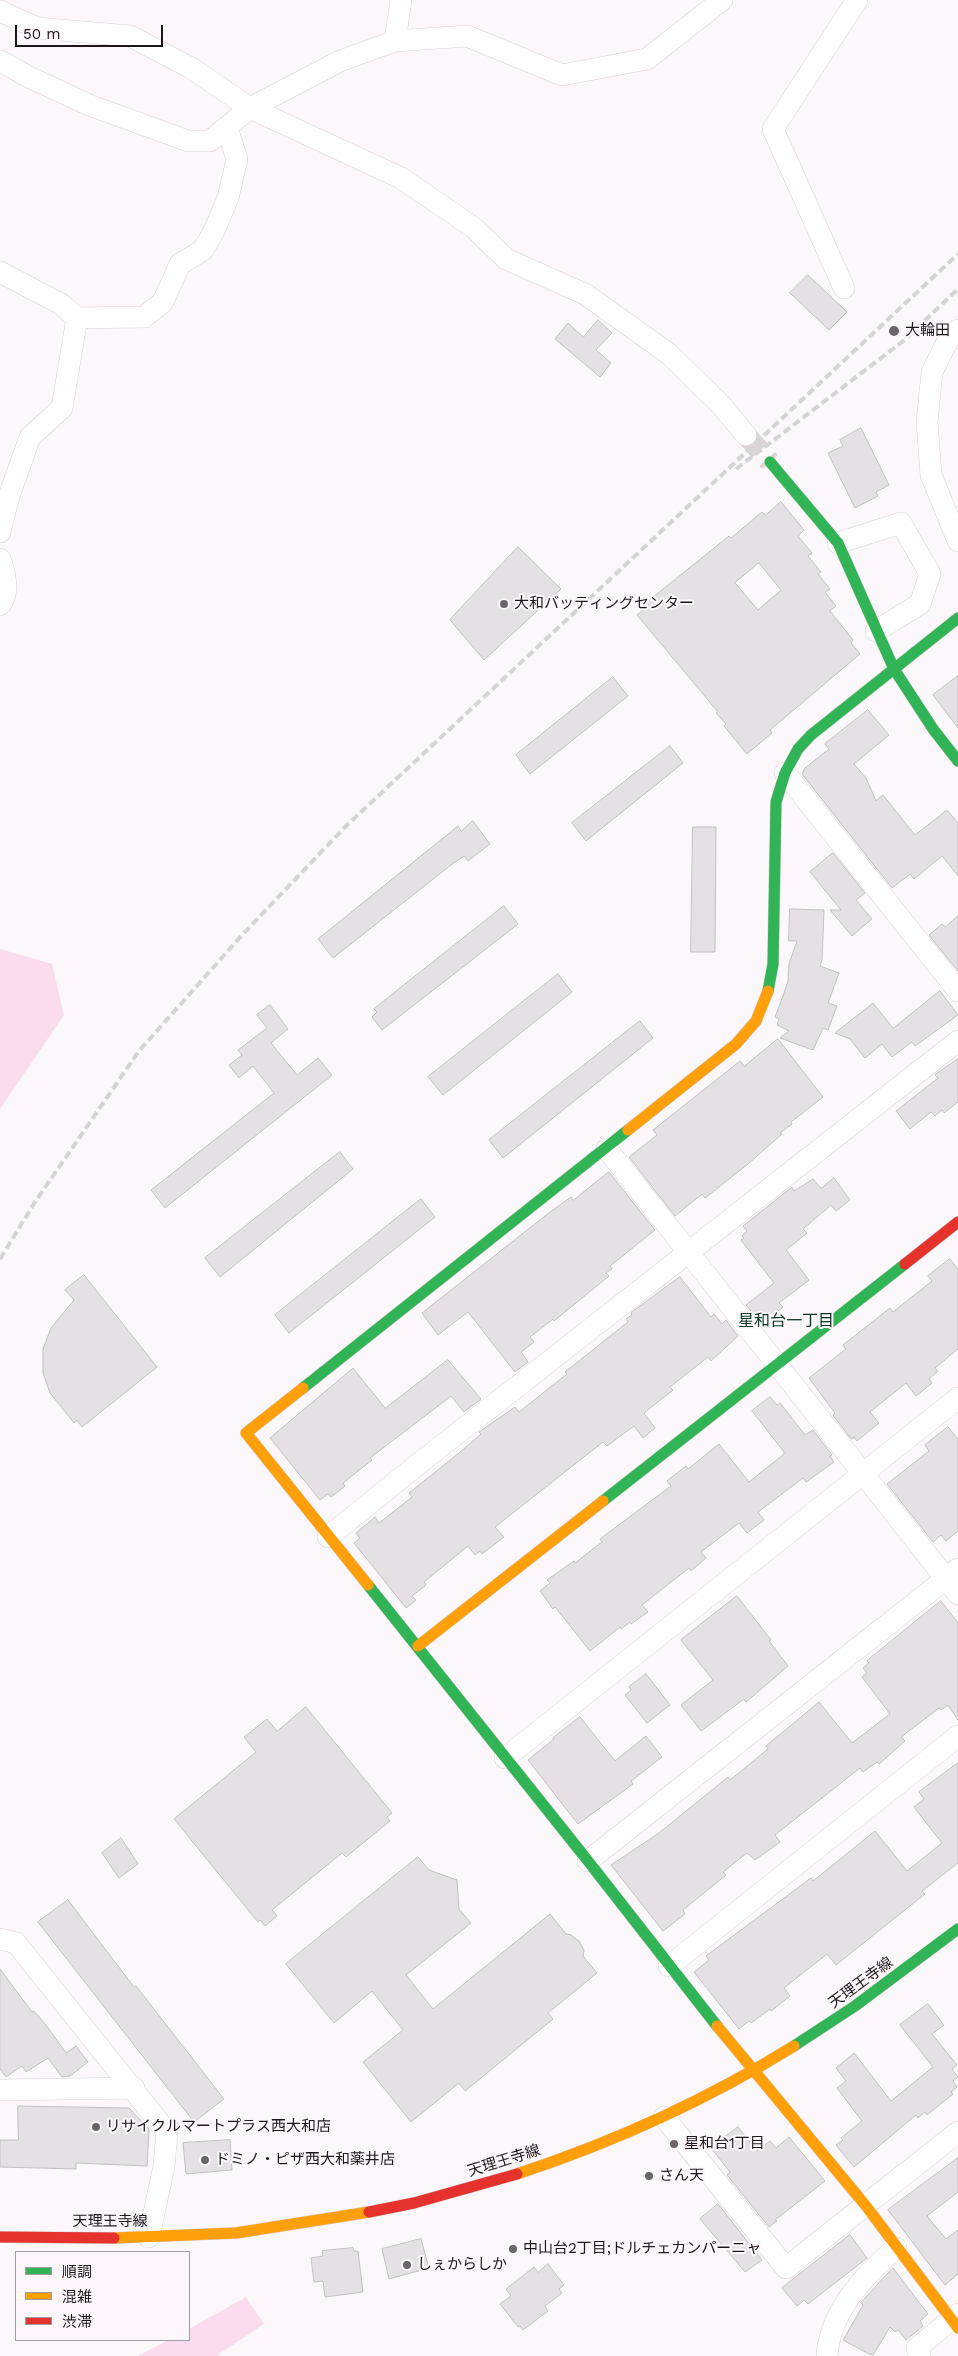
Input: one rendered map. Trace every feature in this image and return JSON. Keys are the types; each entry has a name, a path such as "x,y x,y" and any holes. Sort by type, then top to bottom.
{"street":[{"path":"395,41 401,0"},
{"path":"0,61 89,105 188,141 210,142 250,108 340,61 395,41 467,36 562,75 647,59 722,0"},
{"path":"844,288 773,129 857,0"},
{"path":"0,12 37,28 130,36 191,68 250,108 401,178 474,228 506,259 585,294 669,354 721,405 746,435"},
{"path":"0,272 54,300 77,318 144,317 163,302 180,264 203,250 214,231 228,198 237,159 227,128"},
{"path":"0,532 4,494 30,437 62,408 77,318"},
{"path":"958,330 948,340 932,372 927,422 931,475 958,541"},
{"path":"770,462 838,543 894,669 933,729 958,761"},
{"path":"838,543 901,523 930,574 920,604 876,631"},
{"path":"0,559 6,575 3,601 0,605"},
{"path":"920,2356 917,2348 955,2321 896,2248 866,2206 752,2070 418,1646 328,1537 246,1433 736,1044 756,1020 769,990 773,964 776,802 785,773 798,749 811,735 958,618"},
{"path":"785,773 958,991"},
{"path":"328,1537 417,1465 958,1041"},
{"path":"588,1861 954,1580 864,1474 606,1149"},
{"path":"418,1646 958,1222"},
{"path":"505,1758 958,1398"},
{"path":"669,1966 958,1736"},
{"name":"天理王寺線","path":"0,2237 149,2237 269,2229 348,2217 428,2198 559,2159 617,2138 664,2117 752,2070 818,2031 878,1990 958,1929"},
{"path":"0,1939 16,1943 134,2088 167,2132 164,2166 149,2237"},
{"path":"0,2090 134,2088"},
{"path":"664,2117 786,2268 958,2132"},
{"path":"826,2353 840,2313 860,2281 896,2248"}],"shaded area":[{"path":"0,949 52,964 64,1015 0,1109"},
{"path":"246,2297 264,2324 219,2354 219,2356 138,2356 166,2341 190,2341 190,2328"}],"building":[{"path":"808,275 847,312 829,330 790,293"},
{"path":"598,320 612,333 596,350 611,363 600,377 555,339 568,323 583,337"},
{"path":"861,428 889,485 876,492 878,496 855,508 828,453 843,446 840,440"},
{"path":"781,502 804,530 798,536 812,553 808,556 821,572 818,574 830,589 825,592 836,606 830,611 853,640 851,643 860,654 770,730 772,733 747,754 724,726 726,724 716,713 718,712 637,615 649,605 647,602 729,536 731,538 762,512 765,515","holes":["759,563 781,590 758,610 735,583"]},
{"name":"大和バッティングセンター","path":"518,547 561,589 484,660 450,620"},
{"path":"958,676 958,728 933,695"},
{"path":"613,677 628,696 530,774 516,755"},
{"path":"868,710 889,735 854,764 866,778 876,801 883,795 915,835 947,810 958,823 958,876 942,856 914,879 910,874 892,888 802,774 805,768 829,749 825,744"},
{"path":"670,746 683,763 586,841 572,823"},
{"path":"473,821 490,844 468,861 464,856 451,865 333,958 318,939 458,826 461,831"},
{"path":"693,827 716,827 715,952 691,952"},
{"path":"833,853 865,893 856,900 872,919 852,936 830,910 841,910 810,872"},
{"path":"504,906 518,924 382,1030 372,1017 377,1012 374,1009"},
{"path":"790,909 824,910 822,960 820,966 839,973 828,1003 837,1006 828,1030 823,1028 813,1050 780,1038 789,1031 777,1025 779,1019 775,1017 788,981 789,964 797,941 789,941"},
{"path":"958,916 958,971 929,935 942,924 945,927"},
{"path":"558,974 572,992 443,1095 428,1077"},
{"path":"940,991 958,1015 915,1046 912,1042 892,1057 882,1044 865,1058 850,1039 835,1033 873,1003 893,1028"},
{"path":"270,1005 288,1029 271,1043 297,1075 318,1058 332,1075 165,1208 151,1190 274,1093 253,1066 239,1078 229,1065 242,1055 238,1050 267,1028 257,1015"},
{"path":"640,1021 653,1038 503,1158 489,1140"},
{"path":"778,1039 823,1097 791,1122 792,1124 780,1133 782,1134 748,1164 705,1198 702,1194 675,1216 629,1157 657,1135 653,1130 740,1061 744,1066"},
{"path":"958,1059 958,1102 944,1113 942,1110 935,1116 931,1112 910,1129 896,1111 938,1078 935,1075"},
{"path":"340,1152 353,1169 220,1277 205,1258"},
{"path":"609,1172 655,1230 610,1266 612,1269 606,1273 609,1276 554,1321 553,1319 530,1337 534,1342 521,1352 528,1362 515,1372 468,1312 438,1335 422,1313 550,1212 571,1197 573,1200"},
{"path":"834,1178 850,1200 836,1211 831,1205 803,1229 807,1233 786,1250 809,1280 779,1303 783,1307 768,1319 767,1316 760,1322 746,1305 774,1283 741,1240 747,1231 743,1226 792,1187 794,1191 813,1179 821,1188"},
{"path":"421,1199 435,1217 289,1333 275,1315"},
{"path":"950,1259 958,1269 958,1349 935,1368 938,1371 929,1379 932,1383 916,1396 906,1383 870,1412 879,1423 857,1441 854,1437 851,1439 833,1415 835,1413 809,1378 846,1349 843,1345 890,1308 893,1312 932,1281 928,1276"},
{"path":"84,1275 157,1367 82,1427 77,1420 74,1423 50,1393 43,1373 43,1349 51,1328 74,1300 65,1290"},
{"path":"680,1277 711,1317 714,1314 722,1324 726,1320 738,1336 711,1361 708,1357 670,1387 673,1390 644,1413 655,1428 643,1438 634,1426 607,1446 603,1442 495,1527 504,1537 482,1554 480,1551 475,1555 468,1546 424,1582 426,1585 412,1596 416,1600 406,1608 354,1543 360,1538 356,1533 375,1517 379,1523 412,1497 409,1493 481,1434 479,1432 515,1407 519,1412 567,1374 565,1372 628,1322 626,1319 632,1315 631,1313"},
{"path":"448,1360 481,1399 464,1412 451,1396 370,1458 372,1460 343,1483 345,1486 331,1497 328,1494 320,1500 270,1438 353,1368 385,1408"},
{"path":"770,1397 777,1405 780,1403 805,1435 813,1430 832,1455 830,1456 834,1462 806,1482 803,1478 758,1512 764,1520 747,1533 739,1523 701,1552 706,1558 691,1571 689,1568 642,1605 648,1612 631,1624 630,1622 621,1629 620,1627 590,1651 555,1607 553,1609 540,1591 550,1583 547,1580 574,1561 575,1563 602,1542 600,1539 671,1486 667,1481 686,1466 688,1469 719,1444 749,1482 784,1454 752,1411"},
{"path":"948,1427 958,1439 958,1531 946,1541 941,1535 933,1542 887,1484 929,1451 925,1445"},
{"path":"737,1596 771,1640 769,1641 788,1666 746,1702 744,1699 701,1731 681,1705 713,1680 681,1640"},
{"path":"941,1601 958,1623 958,1720 948,1705 941,1710 939,1708 901,1737 905,1741 879,1764 877,1762 863,1772 860,1768 775,1835 780,1842 755,1860 747,1853 723,1872 726,1875 683,1910 685,1914 663,1931 611,1865 659,1833 728,1777 730,1780 768,1749 766,1746 819,1702 852,1743 890,1714 862,1677 867,1673 863,1668 869,1663 867,1661"},
{"path":"646,1674 670,1705 647,1723 625,1695 631,1690 629,1687"},
{"path":"306,1707 392,1813 387,1817 390,1821 346,1857 342,1853 272,1910 277,1916 265,1926 260,1920 258,1922 174,1819 256,1752 244,1737 267,1719 277,1731"},
{"path":"580,1717 615,1761 646,1736 662,1757 631,1781 633,1784 578,1824 528,1760"},
{"path":"958,1763 958,1863 922,1891 925,1894 836,1965 827,1954 784,1988 790,1996 771,2011 770,2009 739,2029 694,1972 709,1960 706,1956 811,1878 813,1881 875,1831 907,1871 942,1843 914,1807 924,1799 919,1792"},
{"path":"121,1838 138,1864 119,1878 102,1853"},
{"path":"418,1857 429,1870 457,1880 459,1909 471,1923 406,1975 433,2009 550,1914 566,1934 579,1941 584,1950 583,1956 597,1973 548,2013 553,2019 465,2091 459,2083 411,2122 363,2062 403,2030 372,1991 334,2023 286,1964"},
{"path":"68,1900 134,1987 136,1986 224,2099 194,2122 38,1922"},
{"path":"0,1969 32,2012 34,2011 46,2025 66,2053 76,2046 88,2062 70,2076 62,2077 48,2058 26,2072 22,2066 6,2077 0,2069"},
{"path":"928,2004 944,2025 932,2034 957,2065 952,2069 958,2077 953,2081 957,2087 951,2092 953,2094 927,2115 925,2112 918,2118 916,2115 854,2167 836,2145 843,2140 841,2138 862,2121 837,2088 846,2081 836,2068 854,2053 891,2101 933,2067 900,2025"},
{"path":"18,2106 129,2108 149,2129 147,2166 76,2163 76,2169 0,2167 0,2140 18,2140"},
{"path":"738,2127 757,2151 770,2141 776,2148 789,2137 825,2181 775,2220 777,2221 769,2227 727,2175 730,2172 711,2148"},
{"path":"230,2140 232,2170 186,2174 183,2143"},
{"path":"958,2158 958,2192 927,2216 946,2239 958,2230 958,2274 945,2285 888,2210"},
{"path":"718,2204 762,2260 745,2272 700,2219"},
{"path":"850,2235 867,2258 808,2304 804,2300 797,2306 782,2288"},
{"path":"421,2239 429,2268 389,2279 382,2249"},
{"path":"353,2248 354,2251 358,2251 363,2292 325,2297 323,2281 314,2282 311,2258 323,2256 322,2251"},
{"path":"548,2264 564,2285 559,2289 562,2293 545,2306 548,2311 523,2330 520,2326 518,2327 500,2304 511,2296 506,2289 534,2267 538,2272"},
{"path":"893,2268 928,2314 920,2321 923,2326 906,2340 898,2330 895,2332 890,2327 873,2355 869,2354 843,2340 863,2305 861,2303"}],"tunnel":[{"path":"746,435 770,462"}],"railway":[{"path":"0,1259 35,1202 139,1051 243,934 346,826 958,254"},
{"path":"736,469 902,342 958,289"}],"traffic: fast":[{"path":"770,462 838,543 894,669 933,729 958,761"},
{"path":"768,991 773,964 776,802 785,773 798,749 811,735 958,618"},
{"path":"303,1388 628,1130"},
{"path":"603,1501 905,1264"},
{"path":"368,1585 717,2026"},
{"path":"794,2046 855,2006 958,1929"}],"traffic: slow":[{"path":"628,1130 736,1044 756,1021 768,991"},
{"path":"303,1388 246,1433 368,1585"},
{"path":"418,1646 603,1501"},
{"path":"717,2026 866,2206 958,2328"},
{"path":"517,2174 624,2134 694,2102 794,2046"},
{"path":"114,2238 236,2233 369,2212"}],"traffic: jam":[{"path":"905,1264 958,1222"},
{"path":"369,2212 414,2203 517,2174"},
{"path":"0,2237 114,2238"}],"place":[{"name":"大輪田","path":"894,331"},
{"name":"大和バッティングセンター","path":"504,604"},
{"name":"リサイクルマートプラス西大和店","path":"96,2127"},
{"name":"星和台1丁目","path":"674,2144"},
{"name":"ドミノ・ピザ西大和薬井店","path":"205,2160"},
{"name":"さん天","path":"649,2176"},
{"name":"中山台2丁目;ドルチェカンパーニャ","path":"513,2249"},
{"name":"しぇからしか","path":"407,2265"}],"district":[{"name":"星和台一丁目","path":"786,1321"}]}
